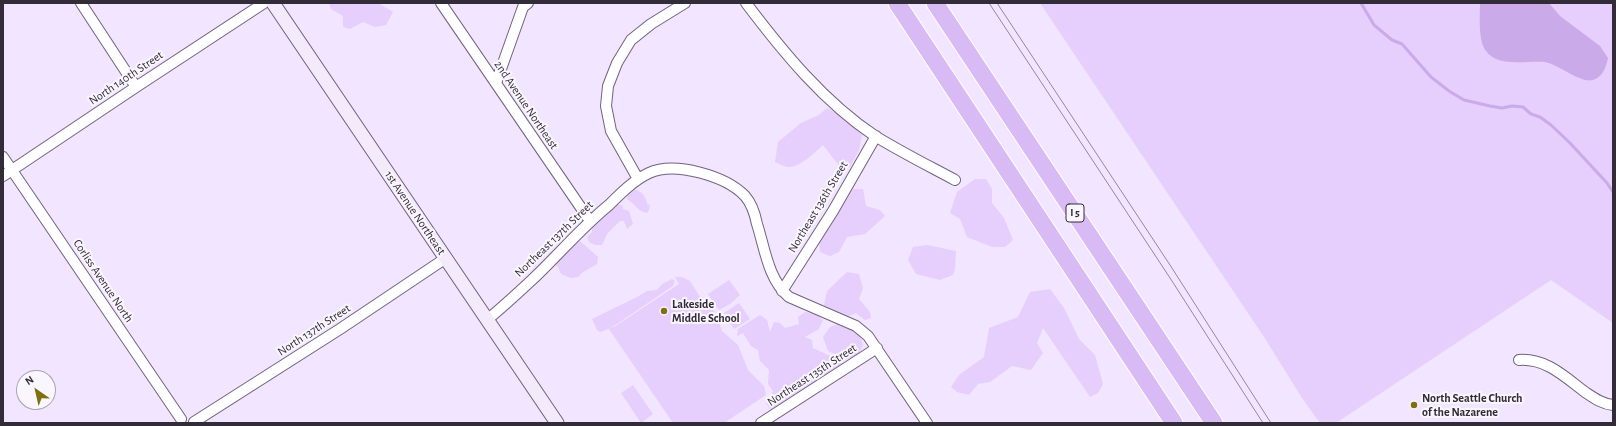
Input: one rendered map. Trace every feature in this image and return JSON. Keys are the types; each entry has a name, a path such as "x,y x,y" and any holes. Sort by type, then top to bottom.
{"highway":[{"path":"897,3 1174,423"},
{"name":"I 5","path":"935,3 1214,423"}],"street":[{"path":"81,3 136,87"},
{"name":"North 140th Street","path":"3,176 264,3"},
{"name":"1st Avenue Northeast","path":"272,3 557,423"},
{"name":"2nd Avenue Northeast","path":"440,3 590,221"},
{"path":"638,179 611,131 606,106 608,86 617,63 631,40 651,24 685,3"},
{"path":"746,3 812,82 856,122 876,136 955,180"},
{"path":"496,83 525,4"},
{"name":"Northeast 136th Street","path":"782,291 833,211 876,136"},
{"name":"Corliss Avenue North","path":"3,157 180,421"},
{"name":"Northeast 137th Street","path":"488,320 590,221 638,179 650,172 669,168 701,173 737,189 746,197 751,205 773,275 782,291"},
{"name":"North 137th Street","path":"194,422 340,329 446,258"},
{"path":"782,291 790,297 856,326 868,336 927,423"},
{"name":"Northeast 135th Street","path":"761,423 877,348"},
{"path":"1519,360 1532,360 1544,363 1597,400 1613,405"},
{"path":"180,421 188,418 194,422"}],"shaded area":[{"path":"329,3 378,3 393,12 386,25 375,27 363,22 350,29 343,27 343,16 331,9"},
{"path":"1040,3 1613,3 1613,323 1551,280 1336,423 1320,423"},
{"path":"1480,3 1549,3 1560,16 1600,46 1608,58 1604,71 1596,79 1588,80 1582,79 1557,66 1545,62 1514,62 1498,60 1491,56 1483,47 1480,28"},
{"path":"827,108 844,117 862,135 859,150 850,167 843,171 823,145 802,163 792,167 782,166 775,162 778,142 801,123 819,115"},
{"path":"975,179 986,179 992,189 992,203 1004,218 1013,240 1005,247 992,247 967,237 960,219 950,213 957,192"},
{"path":"634,189 645,197 647,204 650,205 647,213 638,209 627,199 628,192"},
{"path":"853,189 863,189 866,206 880,210 885,216 865,234 847,237 839,252 830,256 820,252 819,238"},
{"path":"617,205 622,205 623,209 629,211 633,224 627,229 624,221 620,221 607,234 602,245 595,245 589,242 587,237 592,232 592,227"},
{"path":"580,241 598,257 597,264 583,272 578,277 571,278 561,274 558,267 554,263 571,248 573,242"},
{"path":"927,245 956,251 955,269 953,275 940,280 916,274 908,260 913,247"},
{"path":"847,272 859,274 863,288 859,299 870,312 871,318 865,320 856,313 847,316 839,316 824,305 827,291"},
{"path":"675,277 682,277 690,281 700,297 712,308 717,316 722,331 738,345 748,370 764,386 766,395 724,423 673,423 609,329 679,284"},
{"path":"672,279 675,281 673,286 611,328 600,332 597,330 592,319 647,291 657,290 662,284"},
{"path":"729,280 740,295 730,304 719,310 708,294"},
{"path":"1050,289 1064,308 1079,339 1095,355 1103,384 1098,393 1090,397 1043,328 1037,343 1043,353 1031,370 1012,366 990,382 978,384 969,395 957,392 951,387 959,375 984,357 989,328 1018,317 1030,292"},
{"path":"739,303 750,319 734,329 724,313"},
{"path":"805,312 816,314 823,320 819,329 805,337 812,340 813,348 841,361 842,368 775,410 770,409 766,403 773,391 768,384 769,370 760,361 758,350 751,346 743,333 737,336 738,329 760,315 767,320 770,332 774,322 780,323 785,328 799,324 798,317"},
{"path":"841,323 859,332 863,345 857,357 846,359 828,351 823,337 830,327"},
{"path":"633,385 653,414 641,423 621,393"}],"waterway":[{"path":"1361,3 1374,25 1392,40 1402,44 1431,77 1449,91 1464,100 1490,106 1502,108 1512,106 1523,107 1531,114 1540,117 1570,143 1607,183 1613,192"}],"tram line":[{"path":"989,3 1172,281 1263,423"},
{"path":"997,3 1170,265 1271,423"}],"place":[{"name":"Lakeside Middle School","path":"664,311"},
{"name":"North Seattle Church of the Nazarene","path":"1414,405"}]}
